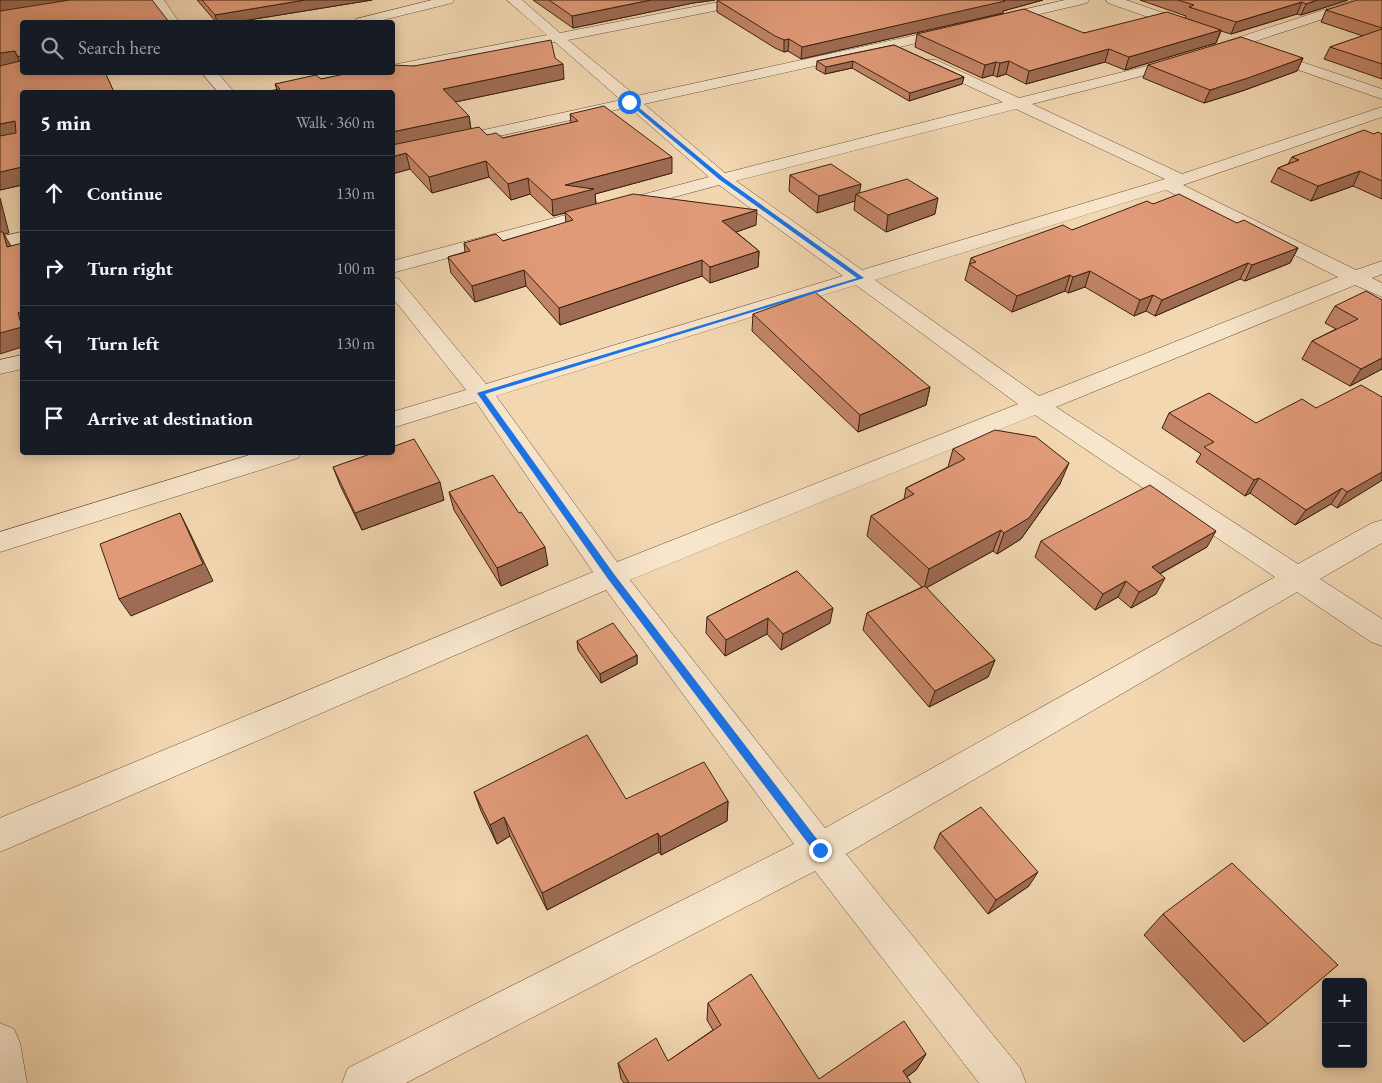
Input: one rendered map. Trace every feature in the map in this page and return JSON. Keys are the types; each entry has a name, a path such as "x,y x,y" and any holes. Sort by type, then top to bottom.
{"street":[{"path":"157,0 172,20"},
{"path":"369,20 447,0"},
{"path":"514,0 629,102 722,179 1036,405 1382,634"},
{"path":"395,69 749,0"},
{"path":"1113,0 1382,94"},
{"path":"395,266 722,179 1168,65 1367,0"},
{"path":"395,154 895,45 1074,1"},
{"path":"895,45 1174,182 1382,291"},
{"path":"211,75 224,90"},
{"path":"395,419 1174,182 1382,112"},
{"path":"0,243 20,238"},
{"path":"0,835 611,576 1382,267"},
{"path":"395,288 481,393 611,576 820,850 1005,1083"},
{"path":"0,367 20,362"},
{"path":"0,542 279,455"},
{"path":"363,1083 820,850 1382,530"},
{"path":"0,1043 6,1083"}],"building":[{"path":"70,0 152,0 167,20 20,20 20,57 17,56 15,51 0,53 0,11"},
{"path":"202,0 305,0 215,15"},
{"path":"549,0 651,0 572,16"},
{"path":"717,0 1005,1 802,47 789,39 784,40 775,36"},
{"path":"1178,0 1317,0 1306,4 1302,2 1236,22 1189,7 1194,5"},
{"path":"1357,0 1382,0 1382,28 1326,10"},
{"path":"1024,9 1084,33 1167,12 1221,30 1129,57 1109,49 1029,71 1009,61 985,65 917,34"},
{"path":"1382,29 1382,64 1330,47"},
{"path":"1241,37 1303,58 1210,90 1148,65"},
{"path":"551,40 555,58 563,64 443,89 469,116 395,131 395,90 275,90 280,89 275,84 316,75 321,79 340,75 395,75 395,65 414,66"},
{"path":"894,45 964,77 910,93 853,61 826,67 817,61"},
{"path":"20,61 20,75 106,75 113,90 20,90 20,167 0,172 0,136 16,133 15,121 0,124 0,66"},
{"path":"604,106 672,157 565,185 594,189 552,200 528,178 508,184 486,161 429,177 406,153 395,156 395,144 479,127 487,135 496,133 503,138 578,121 570,114"},
{"path":"1364,130 1374,134 1378,132 1382,134 1382,181 1360,171 1318,186 1278,168 1299,160 1292,157"},
{"path":"831,164 861,184 819,196 790,175"},
{"path":"907,179 938,198 888,215 856,194"},
{"path":"633,194 757,210 722,221 759,251 710,267 702,260 559,308 524,270 472,286 448,257 470,251 464,243 496,234 503,241 573,220 565,212"},
{"path":"1179,194 1237,223 1244,220 1298,248 1252,265 1248,263 1162,300 1153,295 1140,300 1090,271 1073,277 1070,275 1017,296 969,264 976,262 971,258 1063,225 1072,230 1147,201 1153,204"},
{"path":"0,232 3,232 7,247 20,244 20,312 18,313 20,328 0,333"},
{"path":"1366,291 1382,300 1382,358 1361,369 1312,341 1358,319 1335,306"},
{"path":"815,292 930,387 860,415 753,314"},
{"path":"1361,385 1382,397 1382,472 1347,492 1342,488 1306,510 1259,478 1254,480 1204,447 1214,442 1169,413 1209,393 1256,423 1302,399 1316,408"},
{"path":"995,430 1036,437 1069,463 1029,518 1004,533 1001,530 929,569 871,516 914,494 906,488 965,459 953,449"},
{"path":"414,439 440,482 355,513 333,467 367,455 395,455 395,446"},
{"path":"493,475 545,547 497,568 449,492"},
{"path":"1150,485 1216,531 1152,567 1165,578 1139,592 1126,581 1103,594 1041,541"},
{"path":"180,513 203,564 119,599 100,544"},
{"path":"797,571 833,608 783,634 768,618 726,640 707,617"},
{"path":"925,586 995,660 935,691 867,613"},
{"path":"613,623 637,655 600,674 577,641"},
{"path":"587,735 626,799 704,762 728,801 660,837 658,833 542,893 504,817 490,825 474,792"},
{"path":"981,807 1038,872 996,900 940,833"},
{"path":"1232,863 1338,965 1268,1024 1163,914"},
{"path":"751,974 819,1079 904,1021 926,1054 903,1071 911,1083 629,1083 618,1063 656,1038 668,1061 721,1025 708,1003"}],"route":[{"path":"629,102 722,179 861,278 481,393 611,576 820,850"}]}
